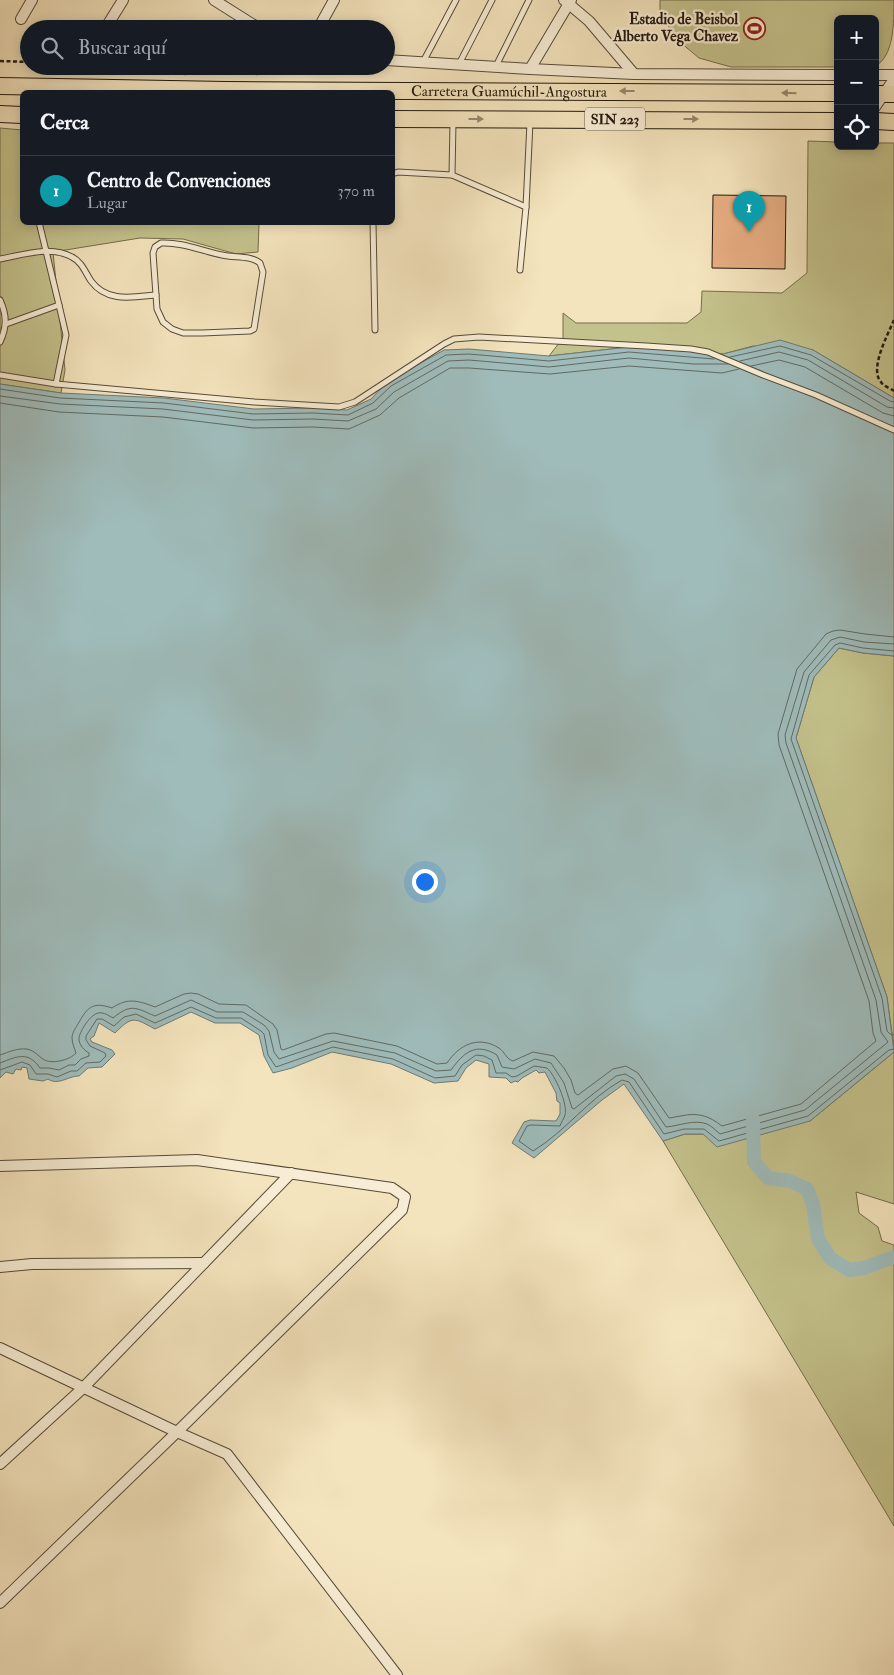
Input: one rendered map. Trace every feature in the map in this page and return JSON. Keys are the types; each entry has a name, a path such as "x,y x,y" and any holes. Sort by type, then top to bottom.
{"main road":[{"name":"Carretera Guamúchil-Angostura","path":"0,86 26,90 227,90"},
{"name":"Carretera Guamúchil-Angostura","path":"395,91 834,93"},
{"path":"0,114 20,115"},
{"name":"Carretera Guamúchil-Angostura","path":"395,119 834,121"},
{"path":"879,121 894,122"}],"street":[{"path":"21,19 32,0"},
{"path":"111,20 123,0"},
{"path":"214,0 246,20"},
{"path":"323,20 334,0"},
{"path":"530,69 568,1 589,21 634,74"},
{"path":"395,60 634,74 834,75"},
{"path":"879,75 894,75"},
{"path":"882,97 894,79"},
{"path":"0,1166 197,1160 392,1188 405,1197 402,1210 0,1603"},
{"path":"0,1464 83,1388 291,1173"},
{"path":"0,1267 32,1264 204,1263"},
{"path":"0,1348 227,1454 397,1675"}],"lane":[{"path":"424,62 456,0"},
{"path":"459,64 492,0"},
{"path":"496,66 529,0"},
{"path":"452,175 453,119"},
{"path":"520,270 526,207 530,119"},
{"path":"395,173 452,175 526,207"},
{"path":"39,225 66,335 56,384"},
{"path":"373,225 375,330"},
{"path":"161,243 179,243 219,254 253,258 260,262 263,268 256,326 250,331 202,333 172,329 164,322 158,309 156,295 153,253 154,247 161,243"},
{"path":"0,260 44,251 63,253 71,256 84,269 92,282 101,290 111,295 125,298 156,295"},
{"path":"0,300 6,324 0,342"},
{"path":"6,324 59,306"},
{"path":"0,375 56,384 254,402 339,407 355,402 454,339 479,337 646,346 708,352 816,395 894,430"}],"path":[{"path":"0,61 20,62"},
{"path":"894,320 877,361 877,373 880,382 894,390"},
{"path":"890,329 894,331"}],"shaded area":[{"name":"Estadio de Beisbol Alberto Vega Chavez","path":"660,0 894,0 892,38 886,55 879,63 879,15 834,15 834,67 731,67 699,58 675,38 660,10"},
{"path":"0,128 20,130 20,225 259,225 258,252 236,254 183,239 140,238 53,252 65,370 61,393 0,384"},
{"path":"808,141 834,142 834,150 879,150 879,143 894,143 894,398 813,350 753,346 723,354 629,347 549,356 563,338 563,313 576,323 687,323 701,312 702,291 782,293 807,273"},
{"path":"839,648 894,656 894,1048 887,997 796,738 814,677"},
{"path":"894,1052 894,1204 856,1192 859,1213 878,1227 882,1241 894,1245 894,1526 663,1141 685,1134 703,1134 810,1121"}],"water":[{"path":"780,340 813,350 894,398 894,656 839,648 814,677 796,738 887,997 894,1052 810,1121 717,1147 703,1134 685,1134 663,1141 624,1084 602,1100 534,1158 512,1143 524,1122 530,1120 556,1121 560,1114 560,1103 557,1101 556,1093 545,1072 539,1073 536,1070 518,1082 511,1083 506,1078 489,1077 489,1064 476,1060 466,1068 458,1081 434,1083 391,1064 332,1052 292,1068 273,1073 264,1056 259,1035 240,1023 215,1023 191,1012 155,1029 134,1020 126,1023 115,1033 99,1023 94,1036 90,1039 92,1042 112,1050 115,1054 102,1067 88,1068 79,1076 59,1081 29,1079 27,1068 22,1067 21,1070 16,1069 13,1074 6,1072 0,1078 0,384 61,393 164,398 254,409 313,408 347,410 371,399 387,382 444,350 469,349 549,356 629,347 723,354"}],"building":[{"path":"713,195 786,196 785,269 712,268"}],"waterway":[{"path":"753,1119 754,1162 768,1178 790,1181 807,1189 813,1204 818,1239 830,1258 849,1270 864,1268 894,1257"}],"place":[{"name":"Estadio de Beisbol Alberto Vega Chavez","path":"754,28"},
{"name":"Centro de Convenciones","path":"749,232"}]}
